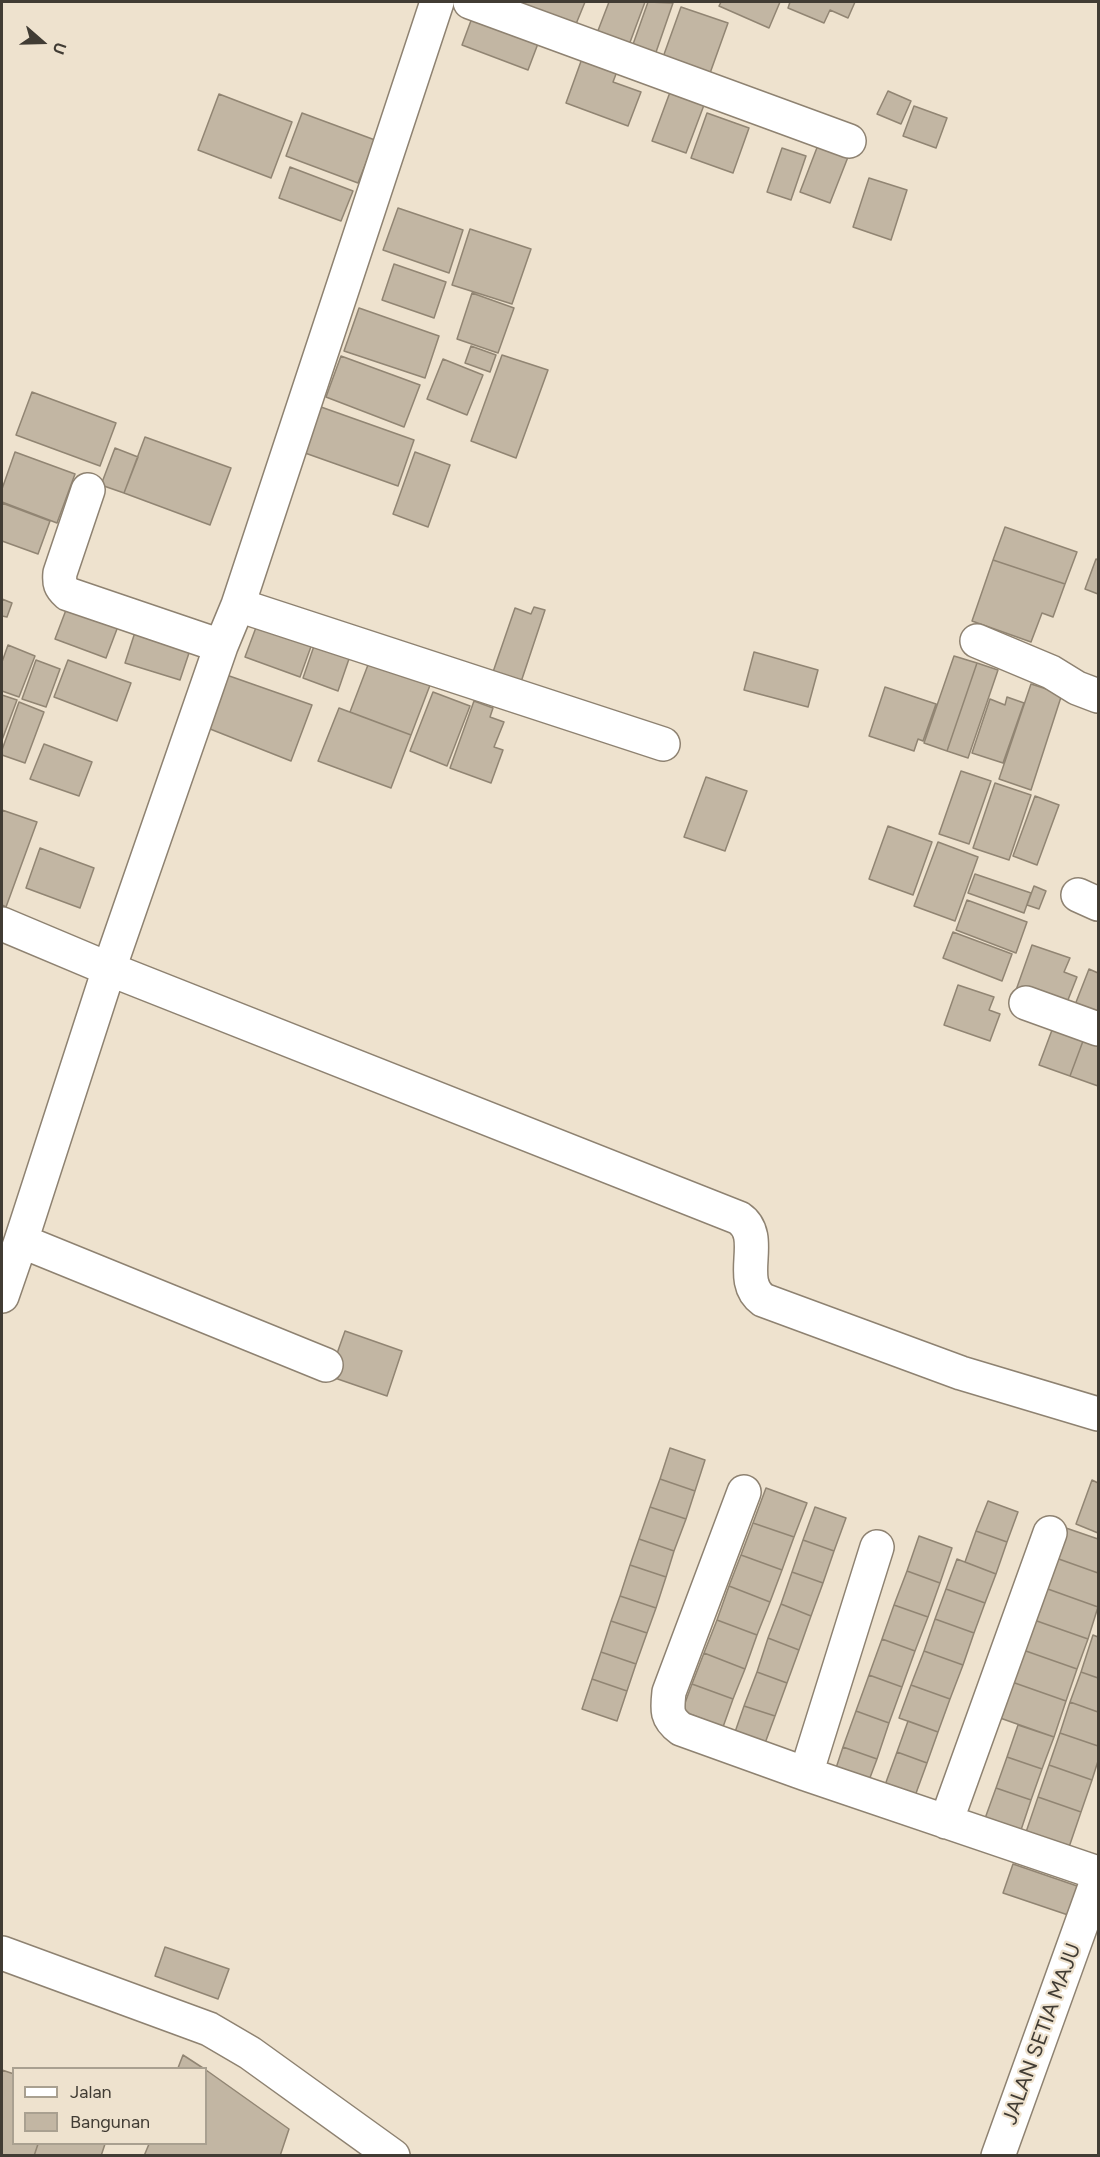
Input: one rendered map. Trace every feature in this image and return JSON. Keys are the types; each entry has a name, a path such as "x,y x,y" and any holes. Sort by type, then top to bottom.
{"street":[{"path":"2,1296 109,969 220,646 238,605 437,2"},
{"path":"470,2 849,141"},
{"path":"88,490 60,573 60,584 64,591 220,646"},
{"path":"238,605 663,744"},
{"path":"977,641 1051,672 1077,688 1098,696"},
{"path":"2,924 109,969 739,1218 746,1223 750,1233 752,1284 754,1290 763,1299 961,1373 1098,1414"},
{"path":"1026,1003 1098,1029"},
{"path":"21,1241 326,1365"},
{"path":"744,1492 669,1692 667,1712 672,1722 681,1729 806,1774 1098,1873"},
{"path":"946,1822 1050,1533"},
{"path":"806,1774 877,1547"},
{"name":"JALAN SETIA MAJU","path":"998,2156 1098,1878"},
{"path":"2,1953 209,2029 250,2053 393,2156"}],"building":[{"path":"518,2 585,2 576,24"},
{"path":"609,2 645,2 626,53 594,41"},
{"path":"648,2 673,3 654,58 631,50"},
{"path":"721,2 780,2 769,28 719,6"},
{"path":"790,2 855,2 848,18 830,10 824,23 788,8"},
{"path":"476,7 542,33 528,70 462,45"},
{"path":"681,7 728,23 709,76 662,60"},
{"path":"584,53 619,66 613,82 641,92 628,126 566,103"},
{"path":"673,84 707,97 686,153 652,141"},
{"path":"888,91 911,101 901,124 877,114"},
{"path":"219,94 292,122 271,178 198,150"},
{"path":"914,106 947,118 936,148 903,136"},
{"path":"302,113 375,140 358,183 286,156"},
{"path":"707,113 749,128 733,173 691,158"},
{"path":"818,145 848,157 830,203 800,192"},
{"path":"782,148 806,156 791,200 767,192"},
{"path":"290,167 353,191 341,221 279,198"},
{"path":"869,178 907,190 891,240 853,227"},
{"path":"398,208 463,230 449,273 383,250"},
{"path":"470,229 531,249 512,304 452,285"},
{"path":"394,264 446,282 434,318 382,300"},
{"path":"472,293 514,308 498,353 457,339"},
{"path":"359,308 439,336 425,378 344,351"},
{"path":"471,346 496,355 490,372 465,363"},
{"path":"502,355 548,370 516,458 471,441"},
{"path":"341,356 420,385 404,427 326,397"},
{"path":"443,359 483,375 467,415 427,399"},
{"path":"32,392 116,423 100,466 16,435"},
{"path":"321,407 414,440 398,486 305,453"},
{"path":"145,437 231,468 210,525 124,493"},
{"path":"115,448 138,457 124,493 101,485"},
{"path":"15,452 75,474 57,523 2,502 2,489"},
{"path":"415,452 450,465 428,527 393,514"},
{"path":"2,503 50,521 38,554 2,541"},
{"path":"1005,527 1077,552 1065,584 993,560"},
{"path":"1096,559 1098,560 1098,594 1085,589"},
{"path":"993,560 1065,584 1053,617 1042,613 1031,642 972,621"},
{"path":"2,599 12,603 7,617 2,616"},
{"path":"69,602 120,621 106,658 55,639"},
{"path":"534,607 545,610 521,682 493,672 515,608 531,614"},
{"path":"258,622 313,641 300,677 245,657"},
{"path":"138,623 192,644 180,680 125,663"},
{"path":"315,643 350,656 338,691 303,678"},
{"path":"8,645 35,656 19,697 2,691 2,662"},
{"path":"754,652 818,670 808,707 744,690"},
{"path":"954,656 977,663 947,751 924,743"},
{"path":"371,657 432,680 411,735 350,712"},
{"path":"36,660 60,669 46,707 22,699"},
{"path":"68,660 131,683 117,721 54,697"},
{"path":"977,663 998,670 968,758 947,751"},
{"path":"218,672 312,705 291,761 200,725"},
{"path":"1031,684 1062,694 1031,790 999,779"},
{"path":"885,687 936,704 923,741 918,739 914,751 869,736"},
{"path":"433,692 470,706 447,766 410,751"},
{"path":"2,695 17,700 2,740"},
{"path":"1007,697 1024,703 1003,763 972,753 990,699 1005,705"},
{"path":"474,701 493,708 490,717 504,722 494,747 503,750 491,783 450,768"},
{"path":"19,702 44,712 25,763 2,755"},
{"path":"339,708 411,735 391,788 318,761"},
{"path":"44,744 92,762 79,796 30,779"},
{"path":"961,771 991,781 969,844 939,834"},
{"path":"706,777 747,791 725,851 684,837"},
{"path":"995,783 1031,795 1009,860 973,848"},
{"path":"1035,796 1059,805 1037,865 1013,856"},
{"path":"2,810 37,822 6,907 2,905"},
{"path":"888,826 932,842 913,895 869,879"},
{"path":"938,842 978,857 955,921 914,906"},
{"path":"40,848 94,868 80,908 26,888"},
{"path":"975,874 1031,893 1024,913 968,893"},
{"path":"1034,886 1046,891 1039,909 1027,905"},
{"path":"967,900 1027,922 1016,953 956,930"},
{"path":"953,932 1012,954 1002,981 943,958"},
{"path":"1032,945 1070,958 1064,972 1077,977 1064,1010 1015,993"},
{"path":"1089,969 1098,973 1098,1019 1073,1010"},
{"path":"958,985 994,997 989,1010 1000,1014 990,1041 944,1025"},
{"path":"1055,1022 1086,1033 1070,1076 1039,1065"},
{"path":"1086,1033 1098,1038 1098,1086 1070,1076"},
{"path":"345,1331 402,1351 387,1396 329,1376"},
{"path":"670,1448 705,1460 695,1491 660,1479"},
{"path":"660,1479 695,1491 686,1519 650,1507"},
{"path":"1092,1480 1098,1483 1098,1533 1076,1524"},
{"path":"766,1488 807,1503 794,1537 753,1523"},
{"path":"988,1501 1018,1512 1007,1542 976,1531"},
{"path":"650,1507 686,1519 674,1551 639,1539"},
{"path":"815,1507 846,1518 834,1551 803,1540"},
{"path":"753,1523 794,1537 782,1570 741,1555"},
{"path":"1066,1528 1098,1539 1098,1573 1056,1558"},
{"path":"976,1531 1007,1542 996,1574 965,1562"},
{"path":"919,1536 952,1548 940,1583 907,1571"},
{"path":"639,1539 674,1551 666,1577 630,1565"},
{"path":"803,1540 834,1551 823,1583 792,1572"},
{"path":"741,1555 782,1570 770,1602 729,1586"},
{"path":"1056,1558 1098,1573 1098,1607 1045,1588"},
{"path":"957,1559 996,1574 985,1603 946,1589"},
{"path":"630,1565 666,1577 656,1608 620,1596"},
{"path":"907,1571 940,1583 928,1617 894,1605"},
{"path":"792,1572 823,1583 811,1616 781,1604"},
{"path":"729,1586 770,1602 757,1635 717,1620"},
{"path":"1045,1588 1098,1607 1088,1639 1034,1620"},
{"path":"946,1589 985,1603 974,1633 935,1619"},
{"path":"620,1596 656,1608 647,1633 611,1621"},
{"path":"781,1604 811,1616 799,1650 768,1638"},
{"path":"894,1605 928,1617 915,1651 882,1639"},
{"path":"935,1619 974,1633 963,1665 924,1651"},
{"path":"717,1620 757,1635 745,1669 704,1653"},
{"path":"1034,1620 1088,1639 1077,1669 1023,1650"},
{"path":"611,1621 647,1633 636,1664 601,1652"},
{"path":"1093,1635 1098,1637 1098,1678 1081,1672"},
{"path":"768,1638 799,1650 787,1683 757,1672"},
{"path":"882,1639 915,1651 902,1687 869,1675"},
{"path":"1023,1650 1077,1669 1066,1701 1012,1682"},
{"path":"924,1651 963,1665 950,1699 911,1685"},
{"path":"601,1652 636,1664 627,1691 592,1679"},
{"path":"704,1653 745,1669 733,1699 692,1684"},
{"path":"757,1672 787,1683 775,1716 744,1706"},
{"path":"1081,1672 1098,1678 1098,1712 1070,1702"},
{"path":"869,1675 902,1687 889,1723 856,1711"},
{"path":"592,1679 627,1691 617,1721 582,1709"},
{"path":"1012,1682 1066,1701 1054,1737 1000,1718"},
{"path":"692,1684 733,1699 723,1727 682,1711"},
{"path":"911,1685 950,1699 938,1732 899,1718"},
{"path":"1070,1702 1098,1712 1098,1746 1060,1733"},
{"path":"744,1706 775,1716 764,1746 734,1735"},
{"path":"856,1711 889,1723 877,1759 843,1747"},
{"path":"908,1721 938,1732 927,1763 897,1752"},
{"path":"1018,1725 1054,1737 1042,1769 1007,1757"},
{"path":"1060,1733 1098,1746 1098,1761 1092,1780 1049,1765"},
{"path":"843,1747 877,1759 868,1783 835,1771"},
{"path":"897,1752 927,1763 915,1796 885,1785"},
{"path":"1007,1757 1042,1769 1031,1800 996,1788"},
{"path":"1049,1765 1092,1780 1081,1812 1038,1797"},
{"path":"996,1788 1031,1800 1019,1836 983,1824"},
{"path":"1038,1797 1081,1812 1067,1853 1024,1838"},
{"path":"1013,1864 1080,1887 1071,1916 1003,1893"},
{"path":"165,1947 229,1969 218,1999 155,1976"},
{"path":"183,2055 201,2067 178,2067"},
{"path":"2,2070 12,2073 12,2145 38,2145 34,2156 2,2156"},
{"path":"207,2071 289,2129 280,2156 144,2156 149,2145 207,2145"},
{"path":"38,2145 105,2145 101,2156 34,2156"}]}
